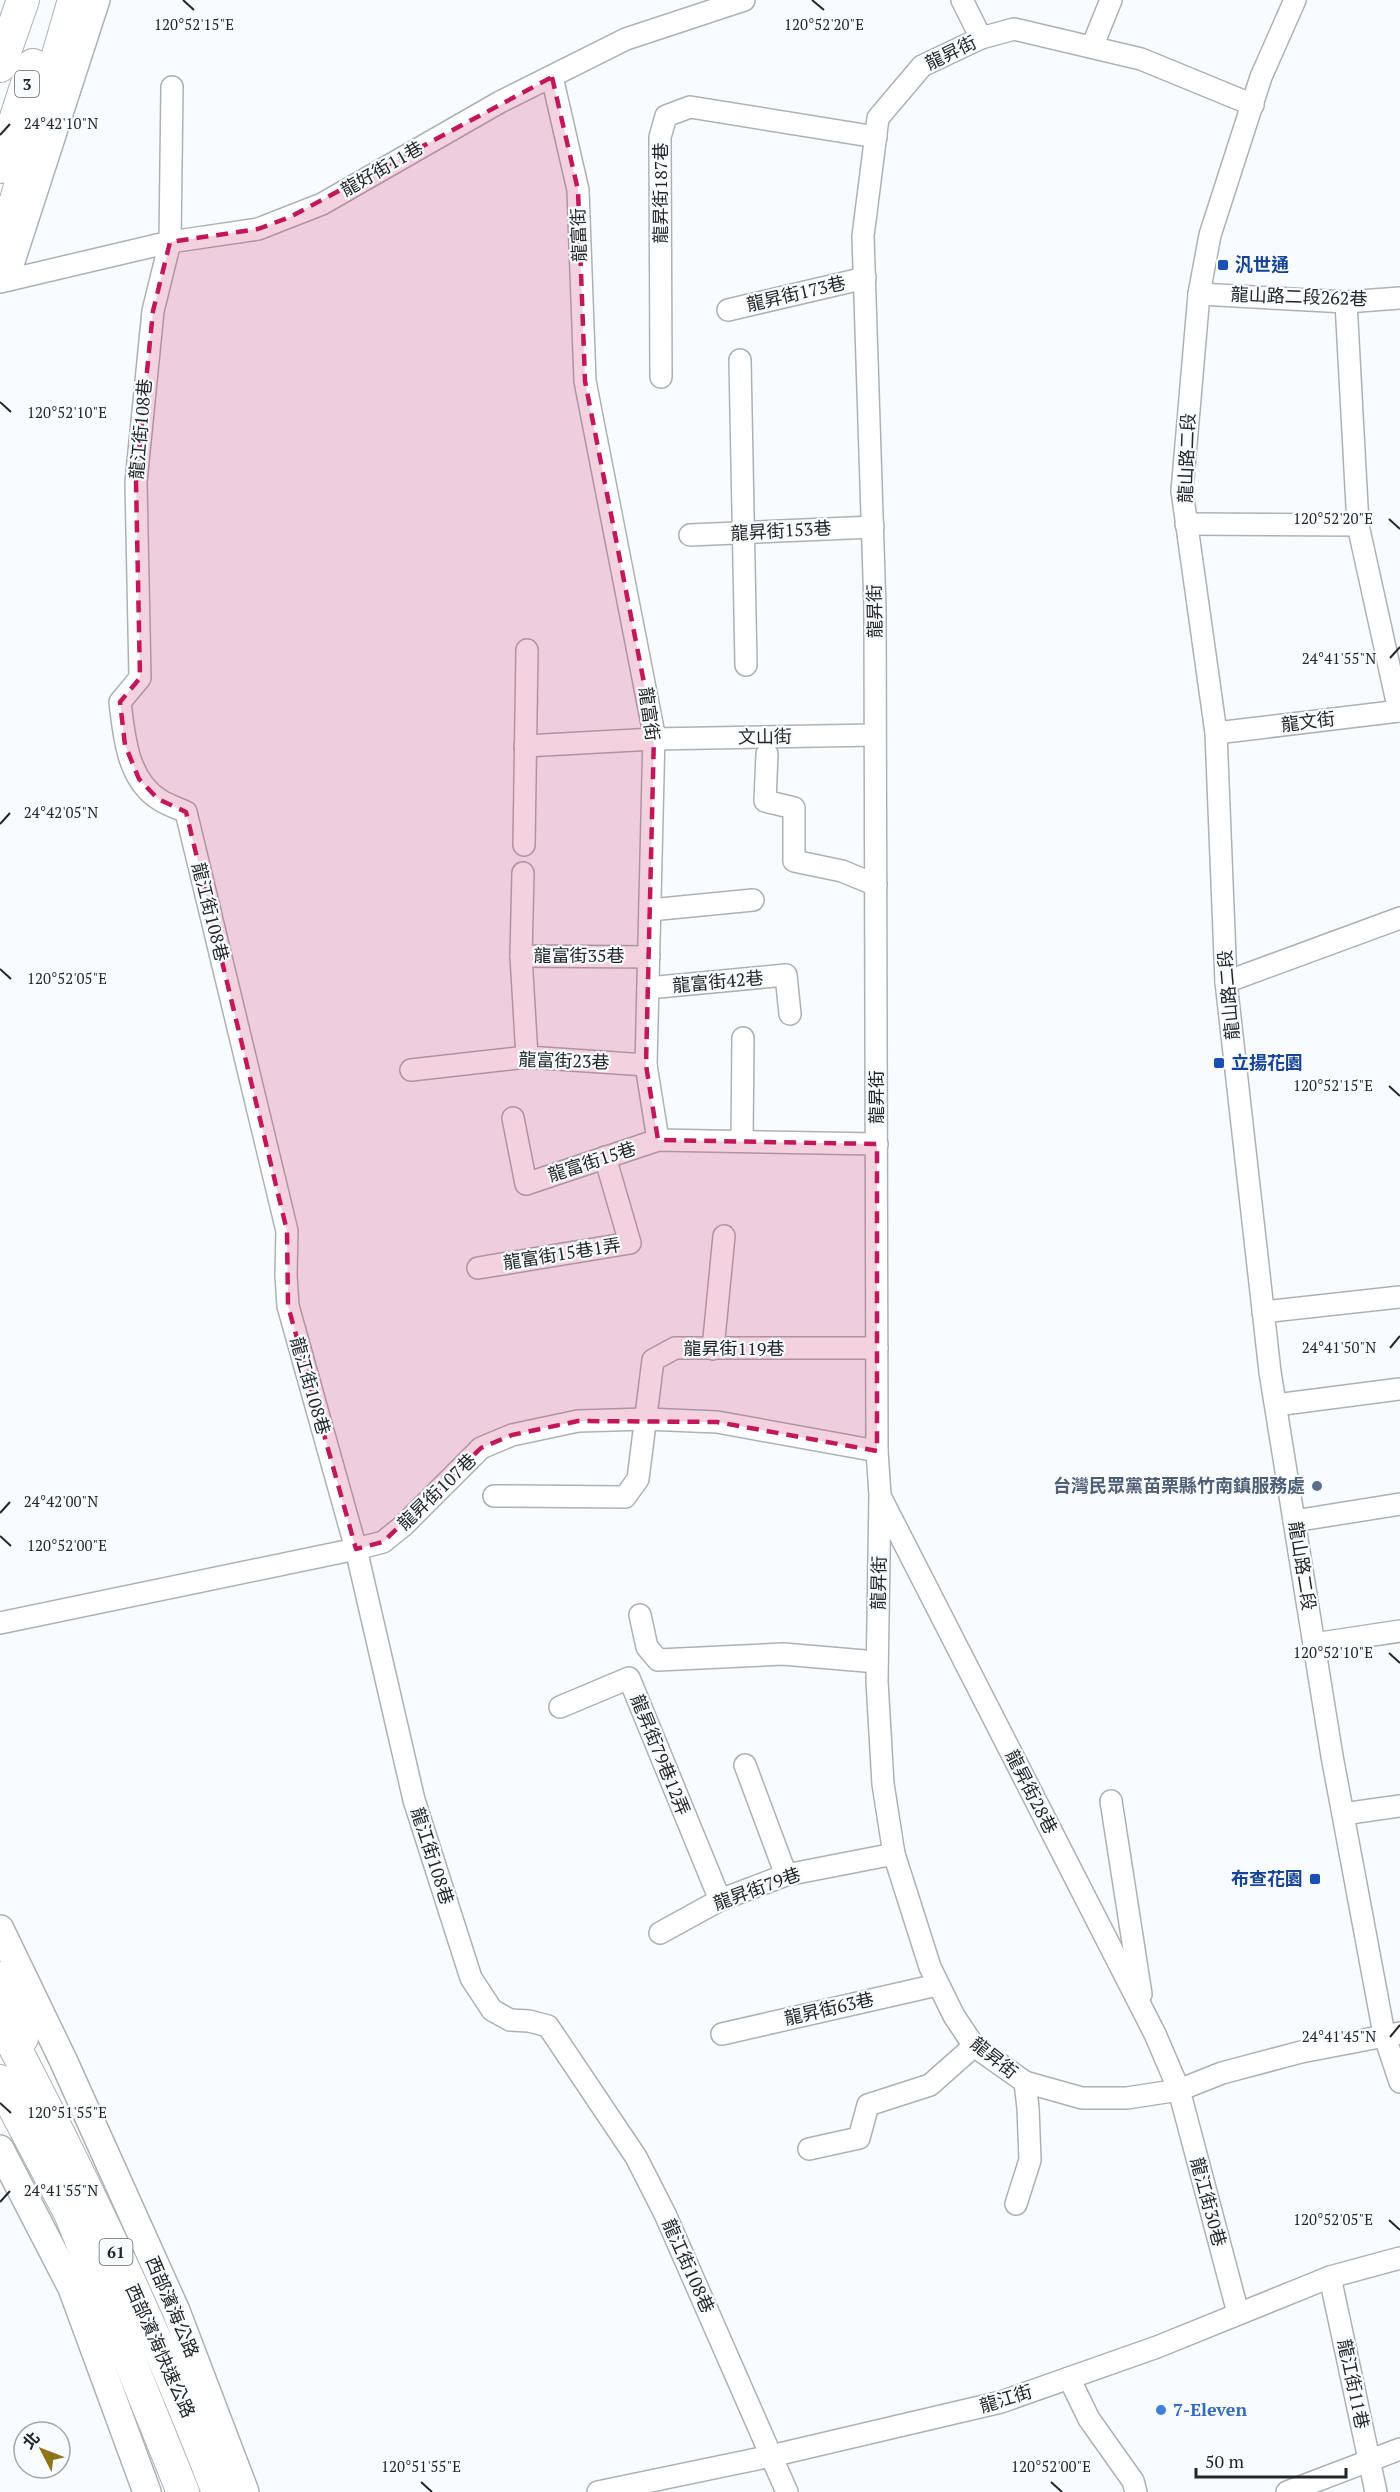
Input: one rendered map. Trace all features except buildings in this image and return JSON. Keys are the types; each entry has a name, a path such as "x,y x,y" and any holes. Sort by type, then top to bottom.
{"highway":[{"name":"3","path":"0,66 23,0"},
{"name":"3","path":"0,167 55,0"},
{"path":"3,273 74,0"},
{"path":"0,1978 51,2115"},
{"name":"西部濱海快速公路","path":"0,2019 51,2115 94,2205 176,2384 218,2492"},
{"name":"西部濱海快速公路","path":"0,2081 70,2213 183,2492"}],"main road":[{"name":"西部濱海公路","path":"0,1929 64,2062 176,2311 245,2492"},
{"path":"0,2149 72,2288 147,2492"}],"street":[{"path":"3,273 99,0"},
{"name":"龍好街11巷","path":"3,273 170,242 258,229 291,218 322,204 500,102 626,39 744,0"},
{"path":"962,0 981,38"},
{"path":"1092,47 1111,0"},
{"name":"龍山路二段","path":"1295,0 1261,77 1210,235 1199,294 1182,491 1216,733 1226,982 1263,1312 1294,1521 1343,1814 1392,2033 1400,2082"},
{"name":"龍昇街","path":"1253,105 1141,59 1014,29 981,38 922,66 878,118 863,236 873,526 876,735 877,1451 880,1496 878,1662 883,1785 894,1854 937,1985 974,2046 1024,2082 1082,2098 1127,2098 1179,2090 1222,2073 1301,2052 1392,2033"},
{"name":"龍富街","path":"552,77 578,190 585,381 654,739 646,1065 658,1140"},
{"path":"170,242 172,87"},
{"name":"龍昇街187巷","path":"661,377 660,137 666,116 690,107 876,137"},
{"name":"龍江街108巷","path":"170,242 153,311 141,417 136,482 140,678 120,702 125,745 139,779 158,799 186,812 287,1232 288,1306 356,1549 414,1800 471,1978 492,2010 510,2020 529,2021 548,2026 636,2157 665,2214 787,2492"},
{"name":"龍昇街173巷","path":"728,310 865,278"},
{"name":"龍山路二段262巷","path":"1199,294 1346,302 1400,298"},
{"path":"1346,302 1358,525 1400,711"},
{"path":"740,360 746,665"},
{"path":"1186,524 1358,525"},
{"name":"龍昇街153巷","path":"690,535 873,526"},
{"path":"524,845 527,650"},
{"name":"龍文街","path":"1216,733 1400,711"},
{"name":"文山街","path":"525,746 654,739 876,735"},
{"path":"767,754 765,801 794,808 794,861 842,871 876,885"},
{"name":"龍富街35巷","path":"523,873 521,956 649,957"},
{"path":"650,910 753,900"},
{"path":"1226,982 1400,918"},
{"path":"521,956 527,1057"},
{"name":"龍富街42巷","path":"648,988 786,975 790,1014"},
{"path":"742,1141 743,1038"},
{"name":"龍富街23巷","path":"411,1070 527,1057 646,1065"},
{"name":"龍富街15巷","path":"513,1118 526,1184 658,1140"},
{"path":"658,1140 877,1144"},
{"name":"龍富街15巷1弄","path":"478,1268 630,1243 605,1158"},
{"path":"713,1349 724,1236"},
{"path":"1263,1312 1400,1297"},
{"name":"龍昇街119巷","path":"646,1419 653,1360 675,1348 877,1348"},
{"path":"1276,1405 1400,1389"},
{"path":"494,1496 625,1497 638,1479 646,1419"},
{"name":"龍昇街107巷","path":"0,1623 383,1542 403,1526 481,1448 512,1435 578,1421 646,1419 717,1422 877,1451"},
{"name":"龍昇街28巷","path":"880,1496 1143,2012 1179,2090"},
{"path":"1294,1521 1400,1504"},
{"path":"640,1615 647,1647 658,1660 783,1654 878,1662"},
{"path":"1314,1644 1400,1631"},
{"name":"龍昇街79巷12弄","path":"560,1707 629,1678 720,1900"},
{"path":"745,1765 786,1875"},
{"path":"1111,1802 1143,2012"},
{"path":"1343,1814 1400,1806"},
{"name":"龍昇街79巷","path":"660,1934 720,1900 786,1875 894,1854"},
{"name":"龍昇街63巷","path":"722,2034 937,1985"},
{"path":"809,2149 859,2138 868,2105 930,2085 974,2046"},
{"path":"1016,2204 1030,2160 1028,2108 1024,2082"},
{"name":"龍江街30巷","path":"1179,2090 1238,2313"},
{"name":"龍江街","path":"598,2492 771,2456 1001,2402 1157,2347 1330,2277 1400,2258"},
{"name":"龍江街11巷","path":"1330,2277 1376,2492"},
{"path":"1070,2378 1089,2419 1133,2481 1136,2492"},
{"path":"1287,2492 1400,2449"}],"highlighted area":[{"path":"552,77 578,190 585,381 654,734 646,1065 658,1140 877,1144 877,1451 717,1422 578,1421 512,1435 481,1448 383,1542 356,1549 288,1306 287,1231 186,812 158,799 139,779 125,745 120,702 140,678 136,482 153,311 170,242 258,229 290,217"}],"place":[{"name":"汎世通","path":"1223,265"},
{"name":"立揚花園","path":"1219,1063"},
{"name":"台灣民眾黨苗栗縣竹南鎮服務處","path":"1317,1486"},
{"name":"布查花園","path":"1315,1879"},
{"name":"7-Eleven","path":"1161,2410"}]}
